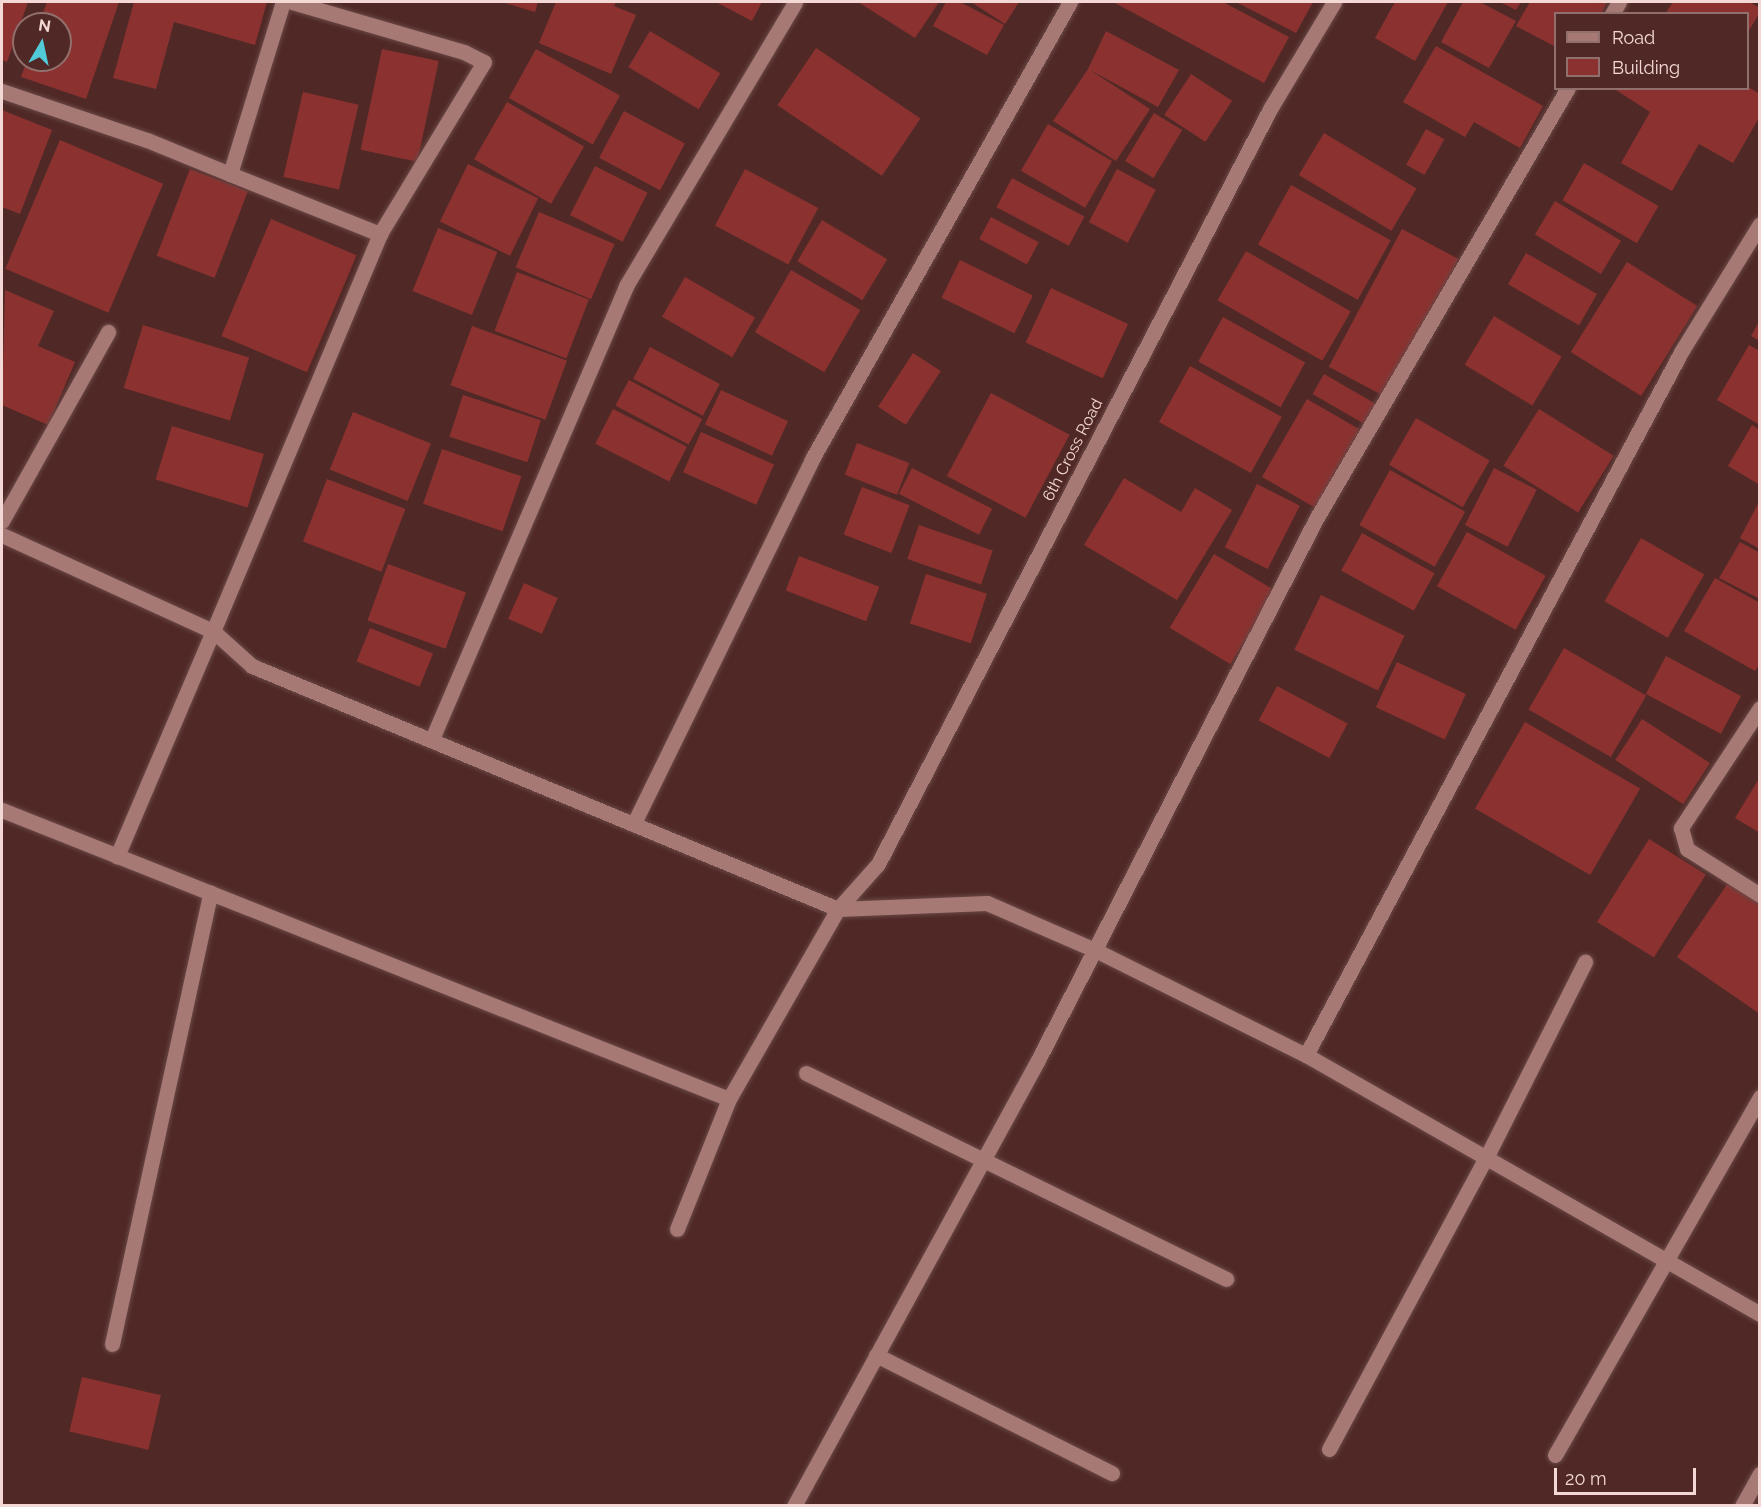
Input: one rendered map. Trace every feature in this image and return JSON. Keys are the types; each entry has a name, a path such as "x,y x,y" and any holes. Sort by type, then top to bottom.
{"street":[{"path":"230,174 283,2"},
{"path":"117,856 381,234 484,62 464,52 292,2"},
{"path":"432,739 626,286 795,2"},
{"path":"634,823 812,459 1070,2"},
{"name":"6th Cross Road","path":"677,1228 729,1099 838,909 879,864 1270,109 1334,2"},
{"path":"794,1506 984,1159 1095,950 1316,519 1567,90"},
{"path":"2,91 147,140 381,234"},
{"path":"1306,1055 1681,352 1760,224"},
{"path":"2,521 108,332"},
{"path":"2,535 213,631 252,666 838,909 987,903 1095,950 1306,1055 1760,1314"},
{"path":"1760,708 1681,828 1687,849 1760,895"},
{"path":"2,810 729,1099"},
{"path":"112,1344 210,893"},
{"path":"1329,1449 1486,1158 1585,962"},
{"path":"806,1073 1226,1279"},
{"path":"1555,1455 1664,1260 1760,1097"},
{"path":"876,1355 1112,1473"},
{"path":"1742,1506 1760,1474"}],"building":[{"path":"2,2 28,2 24,12 12,12 12,48 7,62 2,60"},
{"path":"47,2 119,2 86,99 21,77 23,72 72,72 72,12 43,12"},
{"path":"134,2 267,2 255,45 174,22 156,89 113,78"},
{"path":"502,2 538,2 535,12"},
{"path":"556,2 616,2 614,6 636,15 611,74 539,43"},
{"path":"716,2 762,2 752,21"},
{"path":"858,2 939,2 915,38"},
{"path":"946,2 960,2 1004,25 987,55 933,26"},
{"path":"971,2 1019,2 1005,24"},
{"path":"1113,2 1223,2 1289,37 1264,83"},
{"path":"1236,2 1313,2 1296,33"},
{"path":"1395,2 1448,2 1415,61 1375,38"},
{"path":"1463,2 1480,2 1516,21 1489,68 1441,42"},
{"path":"1500,2 1521,2 1516,10"},
{"path":"1530,2 1607,2 1602,12 1554,12 1554,46 1516,26"},
{"path":"1673,2 1749,2 1760,8 1749,30 1749,12 1666,12"},
{"path":"650,31 720,73 699,109 628,67"},
{"path":"1106,31 1179,70 1158,107 1090,70 1150,109 1116,161 1053,121 1088,69"},
{"path":"1436,46 1543,106 1520,148 1474,122 1465,137 1403,102"},
{"path":"816,48 920,118 882,176 777,105"},
{"path":"382,49 439,61 417,162 361,150"},
{"path":"536,49 620,96 593,145 509,98"},
{"path":"1191,74 1232,101 1205,142 1164,115"},
{"path":"1749,88 1760,94 1760,116 1733,163 1699,144 1672,191 1621,163 1650,112 1616,90 1749,90"},
{"path":"303,92 359,105 339,190 283,177"},
{"path":"507,102 584,146 551,204 474,159"},
{"path":"2,110 52,130 20,214 2,207"},
{"path":"624,111 685,143 660,190 599,158"},
{"path":"1154,113 1182,130 1153,178 1125,161"},
{"path":"1048,124 1112,161 1085,208 1021,171"},
{"path":"1426,129 1444,139 1424,175 1406,165"},
{"path":"1324,133 1417,189 1391,231 1299,175"},
{"path":"60,140 163,184 108,313 5,269"},
{"path":"1584,163 1658,206 1637,243 1562,200"},
{"path":"468,164 538,198 510,256 440,222"},
{"path":"595,166 648,193 623,242 570,215"},
{"path":"190,169 248,191 215,278 157,256"},
{"path":"745,169 818,208 788,264 715,226"},
{"path":"1117,169 1156,190 1128,243 1089,222"},
{"path":"1012,178 1084,216 1069,246 997,207"},
{"path":"1291,185 1391,240 1358,300 1258,244"},
{"path":"1555,201 1621,241 1601,274 1535,234"},
{"path":"539,212 614,244 591,299 516,267"},
{"path":"991,217 1039,242 1027,264 979,239"},
{"path":"271,219 357,255 307,372 221,336"},
{"path":"822,220 887,259 862,300 797,261"},
{"path":"438,228 497,252 472,315 413,291"},
{"path":"1402,229 1459,259 1385,397 1329,367"},
{"path":"1246,251 1351,312 1322,361 1218,300"},
{"path":"1526,253 1597,294 1579,325 1508,284"},
{"path":"960,260 1033,296 1014,333 942,298"},
{"path":"1627,262 1697,306 1641,396 1571,352"},
{"path":"791,270 860,310 824,372 755,332"},
{"path":"517,272 589,300 566,358 494,331"},
{"path":"685,277 755,318 732,357 662,317"},
{"path":"1051,288 1128,324 1103,378 1026,342"},
{"path":"5,290 54,311 38,346 75,362 48,425 2,405"},
{"path":"1494,316 1562,357 1532,406 1465,365"},
{"path":"1223,317 1305,363 1280,407 1198,362"},
{"path":"1760,320 1760,341 1751,336"},
{"path":"143,325 249,357 230,421 124,388"},
{"path":"472,326 567,361 545,420 450,385"},
{"path":"1749,345 1760,351 1760,425 1717,400"},
{"path":"650,347 720,384 703,416 633,379"},
{"path":"913,353 941,371 906,425 878,407"},
{"path":"1190,366 1282,417 1251,473 1159,422"},
{"path":"1324,374 1377,404 1365,424 1312,394"},
{"path":"629,380 702,419 689,445 615,406"},
{"path":"721,390 788,421 772,456 705,424"},
{"path":"991,393 1070,435 1025,518 947,476"},
{"path":"463,395 541,420 527,462 449,437"},
{"path":"1307,399 1360,430 1315,507 1262,477"},
{"path":"613,409 687,447 669,481 595,444"},
{"path":"1539,409 1614,456 1578,512 1503,466"},
{"path":"353,412 431,443 408,501 330,469"},
{"path":"1416,418 1490,461 1463,507 1389,465"},
{"path":"1752,425 1760,430 1760,485 1728,466"},
{"path":"172,426 264,454 247,508 156,480"},
{"path":"701,432 774,465 756,505 683,472"},
{"path":"857,443 909,463 897,495 845,475"},
{"path":"442,449 521,476 503,531 423,504"},
{"path":"912,468 992,509 979,535 899,494"},
{"path":"1494,468 1537,490 1508,547 1465,525"},
{"path":"1390,470 1465,512 1435,567 1359,525"},
{"path":"1124,478 1181,512 1195,488 1232,510 1177,600 1084,545"},
{"path":"327,479 405,509 381,572 303,542"},
{"path":"1257,484 1300,506 1268,569 1225,547"},
{"path":"862,487 910,505 891,553 844,535"},
{"path":"1760,500 1760,549 1740,538"},
{"path":"919,525 993,550 981,584 907,559"},
{"path":"1467,532 1546,576 1516,630 1437,586"},
{"path":"1362,533 1435,573 1414,611 1341,571"},
{"path":"1641,538 1704,575 1668,638 1604,601"},
{"path":"1740,542 1760,553 1760,599 1719,578"},
{"path":"1214,554 1275,591 1231,664 1170,628"},
{"path":"799,556 879,587 866,621 786,591"},
{"path":"388,564 466,592 445,649 367,620"},
{"path":"926,574 987,594 971,643 910,623"},
{"path":"1715,578 1760,603 1760,663 1755,671 1684,631"},
{"path":"524,583 558,598 542,634 508,619"},
{"path":"1321,595 1405,636 1378,691 1294,650"},
{"path":"370,628 433,653 420,687 357,661"},
{"path":"1564,648 1646,696 1611,757 1528,709"},
{"path":"1666,656 1741,696 1721,734 1646,694"},
{"path":"1397,662 1466,694 1445,739 1376,707"},
{"path":"1277,686 1348,724 1329,758 1259,720"},
{"path":"1642,719 1710,763 1683,804 1615,760"},
{"path":"1525,722 1640,788 1590,875 1475,809"},
{"path":"1760,777 1760,833 1735,818"},
{"path":"1649,839 1706,875 1654,958 1597,922"},
{"path":"1728,883 1760,905 1760,1014 1677,957"},
{"path":"82,1377 161,1395 148,1450 69,1432"}]}
